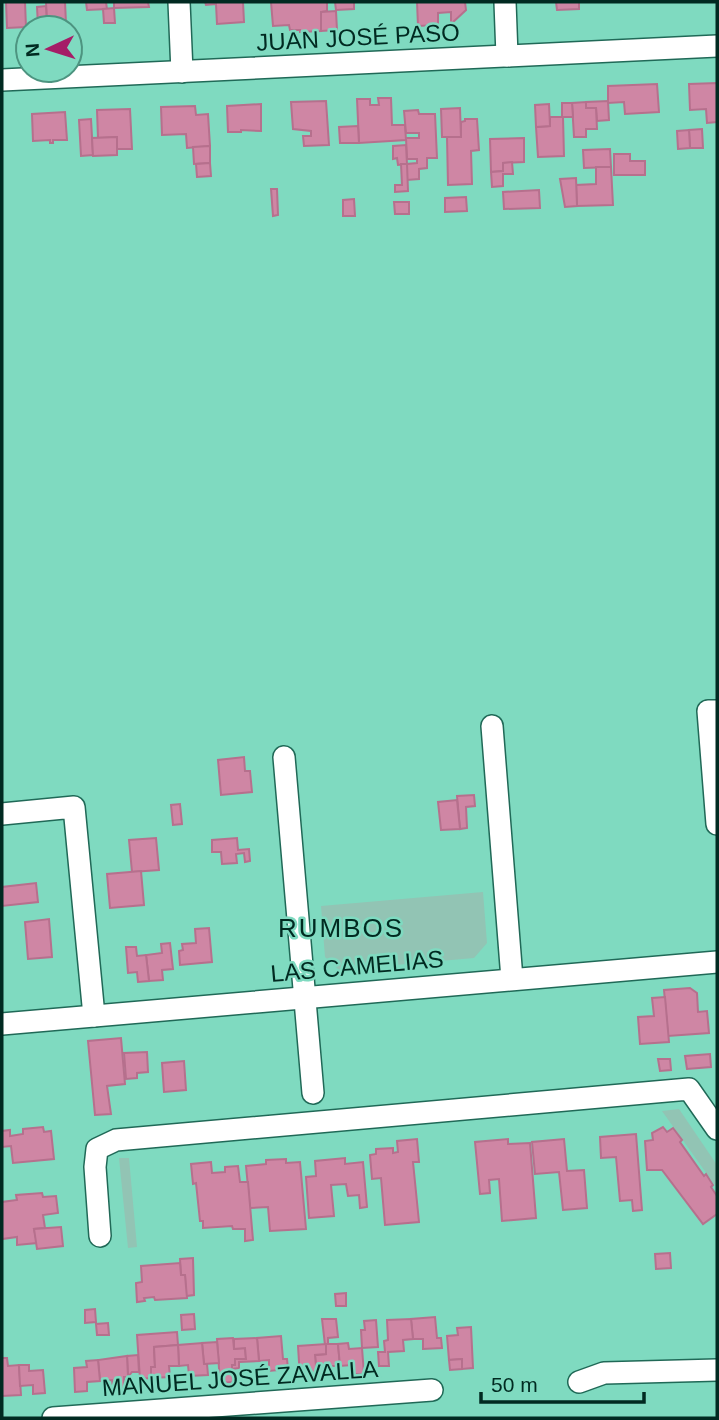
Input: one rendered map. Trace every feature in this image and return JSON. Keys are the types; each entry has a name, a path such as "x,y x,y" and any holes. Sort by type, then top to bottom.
{"street":[{"path":"179,2 182,72"},
{"path":"505,2 507,57"},
{"name":"JUAN JOSÉ PASO","path":"2,80 717,46"},
{"path":"713,711 717,824"},
{"path":"492,726 512,979"},
{"path":"284,757 313,1093"},
{"path":"2,814 74,807 94,1016"},
{"name":"LAS CAMELIAS","path":"2,1024 717,961"},
{"path":"100,1236 95,1167 97,1149 116,1140 689,1088 717,1129"},
{"path":"579,1382 604,1374 717,1370"},
{"name":"MANUEL JOSÉ ZAVALLA","path":"53,1418 139,1415 432,1390"}],"shaded area":[{"path":"483,892 487,943 474,958 339,970 325,957 321,906"},
{"path":"679,1109 717,1165 717,1188 662,1111"},
{"path":"119,1158 129,1158 137,1247 128,1248"}],"building":[{"path":"6,2 25,2 25,14 14,14 14,28 7,28"},
{"path":"46,2 65,2 66,14 47,14"},
{"path":"86,2 106,2 107,9 87,10"},
{"path":"114,2 148,2 149,7 114,8"},
{"path":"205,2 243,2 244,22 217,24 216,4 206,5"},
{"path":"271,2 327,2 327,11 321,12 321,31 300,32 290,30 289,25 273,26"},
{"path":"335,2 354,2 354,9 336,10"},
{"path":"417,2 465,2 466,10 451,24 451,12 438,13 438,25 418,26"},
{"path":"556,2 579,2 579,9 557,10"},
{"path":"46,6 46,14 37,14 37,7"},
{"path":"114,8 115,23 104,23 103,9"},
{"path":"336,11 337,30 321,31 321,12"},
{"path":"717,83 717,122 707,123 706,109 690,110 689,84"},
{"path":"657,84 659,112 625,114 624,102 608,103 608,86"},
{"path":"378,98 391,98 392,125 405,125 406,140 359,143 357,99 370,99 370,105 379,105"},
{"path":"326,101 329,145 304,146 303,136 311,136 311,131 293,129 291,102"},
{"path":"608,101 609,120 597,121 596,108 586,108 586,102"},
{"path":"586,102 586,108 596,108 597,129 586,129 586,137 574,137 572,103"},
{"path":"562,103 572,103 573,117 563,117 564,156 538,157 536,127 550,126 550,117 562,117"},
{"path":"261,104 261,131 228,132 227,106"},
{"path":"549,104 550,126 536,127 535,105"},
{"path":"195,106 196,115 208,114 210,146 187,148 186,134 162,135 161,107"},
{"path":"460,108 461,137 442,137 441,109"},
{"path":"130,109 132,149 117,149 117,137 98,138 97,110"},
{"path":"418,110 419,114 435,114 437,158 427,158 427,168 419,169 419,179 407,180 407,164 417,163 417,159 407,159 406,138 419,138 419,133 406,133 404,111"},
{"path":"65,112 67,140 53,140 53,143 50,143 50,140 33,141 32,114"},
{"path":"91,119 93,155 81,156 79,120"},
{"path":"465,119 477,119 479,150 471,151 472,184 448,185 447,137 461,137 461,122"},
{"path":"358,126 359,143 340,143 339,127"},
{"path":"702,129 703,148 690,148 689,130"},
{"path":"689,130 690,148 678,149 677,131"},
{"path":"117,137 117,155 93,156 92,138"},
{"path":"524,138 524,162 503,163 503,171 491,172 490,139"},
{"path":"406,145 407,164 398,165 397,158 393,159 393,146"},
{"path":"210,146 210,163 194,164 193,147"},
{"path":"610,149 611,167 584,168 583,150"},
{"path":"614,154 630,154 630,161 645,161 645,175 614,175"},
{"path":"512,162 513,174 503,174 503,186 492,187 491,172 503,171 503,163"},
{"path":"210,163 211,176 197,177 196,164"},
{"path":"401,164 407,164 408,191 395,192 395,185 402,185"},
{"path":"596,167 611,167 613,205 577,206 576,185 596,184"},
{"path":"576,178 577,206 565,207 560,179"},
{"path":"271,189 277,189 278,215 273,216"},
{"path":"539,190 540,208 504,209 503,192"},
{"path":"466,197 467,211 445,212 445,198"},
{"path":"354,199 355,216 343,216 343,200"},
{"path":"394,202 409,202 409,214 395,214"},
{"path":"244,757 245,771 250,771 252,792 221,795 218,760"},
{"path":"474,795 475,806 466,807 467,828 460,829 457,796"},
{"path":"457,800 460,829 441,830 438,802"},
{"path":"180,804 182,824 173,825 171,805"},
{"path":"156,838 159,870 132,872 129,840"},
{"path":"237,838 238,850 249,849 250,861 245,862 244,853 236,854 237,863 222,864 221,852 212,852 212,840"},
{"path":"141,871 144,905 110,908 107,874"},
{"path":"36,883 38,902 2,906 2,887"},
{"path":"49,919 52,957 28,959 25,922"},
{"path":"209,928 212,962 180,965 179,951 183,950 182,944 196,943 195,929"},
{"path":"170,943 173,969 162,970 163,980 149,981 146,955 162,953 161,944"},
{"path":"126,947 136,947 137,956 146,955 149,981 138,982 137,972 128,973"},
{"path":"690,988 697,993 698,1012 707,1011 709,1033 668,1036 664,990"},
{"path":"665,997 669,1042 640,1044 638,1017 654,1016 652,998"},
{"path":"121,1038 125,1084 107,1086 111,1114 95,1115 88,1041"},
{"path":"147,1052 148,1072 137,1073 137,1078 126,1079 124,1053"},
{"path":"710,1054 711,1067 687,1069 685,1056"},
{"path":"658,1059 670,1059 671,1070 660,1071"},
{"path":"184,1061 186,1090 164,1092 162,1063"},
{"path":"43,1127 44,1132 51,1131 54,1159 13,1163 11,1146 2,1147 2,1131 10,1130 10,1136 23,1134 23,1129"},
{"path":"663,1127 667,1132 673,1128 682,1140 680,1142 713,1185 711,1187 717,1196 717,1214 703,1224 662,1170 647,1170 645,1141 653,1140 652,1133"},
{"path":"636,1134 642,1210 633,1211 632,1200 620,1201 616,1157 601,1158 600,1137"},
{"path":"417,1139 419,1162 413,1162 419,1222 385,1225 381,1178 372,1179 370,1155 376,1154 376,1149 393,1148 393,1153 398,1152 397,1141"},
{"path":"508,1139 508,1144 530,1143 536,1218 502,1221 499,1179 489,1180 490,1193 480,1194 475,1142"},
{"path":"564,1139 567,1171 584,1170 587,1208 563,1210 559,1172 535,1174 532,1142"},
{"path":"345,1158 345,1164 363,1162 367,1207 360,1208 359,1195 348,1196 346,1184 331,1185 334,1216 309,1218 306,1177 316,1176 315,1161"},
{"path":"286,1159 286,1163 300,1162 306,1229 270,1231 268,1207 250,1208 246,1166 266,1164 266,1160"},
{"path":"211,1162 212,1173 225,1172 225,1167 238,1166 240,1182 248,1182 253,1240 245,1241 245,1229 233,1229 232,1226 203,1228 191,1164"},
{"path":"42,1193 43,1197 56,1196 58,1213 43,1215 45,1228 34,1229 37,1243 17,1245 17,1237 2,1239 2,1202 17,1200 16,1195"},
{"path":"61,1227 63,1246 37,1249 34,1229"},
{"path":"670,1253 671,1268 656,1269 655,1254"},
{"path":"193,1258 194,1295 186,1296 185,1275 181,1275 180,1259"},
{"path":"180,1263 181,1275 185,1275 187,1298 155,1300 154,1297 137,1302 136,1283 142,1282 141,1266"},
{"path":"346,1293 346,1306 336,1306 335,1294"},
{"path":"95,1309 96,1322 85,1323 85,1310"},
{"path":"194,1314 195,1329 182,1330 181,1315"},
{"path":"435,1317 437,1338 441,1338 442,1348 423,1349 423,1339 413,1339 411,1319"},
{"path":"322,1319 336,1319 338,1337 328,1338 328,1344 338,1344 340,1366 327,1366 327,1376 317,1377 315,1355 326,1354"},
{"path":"411,1319 413,1339 403,1340 404,1351 388,1352 389,1366 379,1366 378,1352 385,1352 384,1341 388,1340 387,1320"},
{"path":"376,1320 378,1347 362,1348 361,1330 365,1330 364,1321"},
{"path":"108,1323 109,1335 97,1335 96,1324"},
{"path":"471,1327 473,1368 462,1369 462,1359 449,1360 447,1336 458,1335 457,1328"},
{"path":"177,1332 178,1345 154,1347 155,1367 151,1367 151,1378 140,1379 137,1335"},
{"path":"281,1336 283,1359 287,1359 288,1369 269,1371 269,1360 259,1361 257,1338"},
{"path":"233,1338 234,1349 245,1348 246,1359 235,1359 235,1365 232,1365 233,1382 220,1383 217,1339"},
{"path":"257,1338 259,1361 239,1362 239,1368 232,1369 235,1359 246,1359 245,1348 234,1349 234,1339"},
{"path":"217,1342 219,1363 204,1364 202,1343"},
{"path":"202,1343 208,1375 189,1376 188,1365 179,1366 178,1345"},
{"path":"348,1343 349,1349 362,1348 364,1374 353,1374 352,1365 340,1366 338,1344"},
{"path":"326,1344 326,1354 315,1355 317,1377 300,1378 298,1346"},
{"path":"178,1345 179,1366 169,1366 170,1377 151,1378 151,1367 155,1367 154,1347"},
{"path":"138,1355 139,1372 132,1372 128,1377 127,1356"},
{"path":"127,1356 128,1377 124,1377 124,1388 113,1389 112,1380 100,1381 98,1360"},
{"path":"2,1358 7,1358 8,1366 19,1365 21,1395 2,1396"},
{"path":"462,1359 462,1369 450,1370 449,1360"},
{"path":"98,1360 100,1381 87,1382 87,1391 75,1392 74,1368 87,1367 86,1361"},
{"path":"19,1365 29,1365 29,1371 43,1370 45,1393 33,1394 33,1385 20,1386"}],"district":[{"name":"RUMBOS","path":"341,928"}]}
